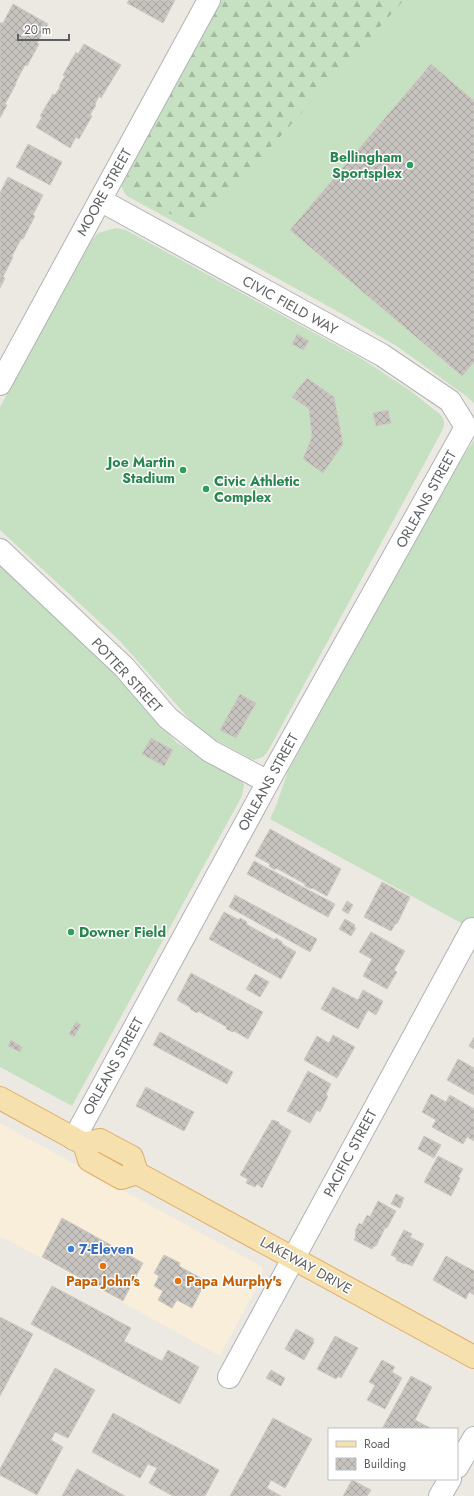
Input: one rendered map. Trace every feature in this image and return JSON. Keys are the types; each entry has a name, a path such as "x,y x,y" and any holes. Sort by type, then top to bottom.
{"main road":[{"path":"0,1098 79,1142"},
{"name":"LAKEWAY DRIVE","path":"79,1142 100,1140 132,1157 137,1173 474,1357"}],"street":[{"name":"MOORE STREET","path":"0,384 209,0"},
{"name":"CIVIC FIELD WAY","path":"100,200 382,355 450,402 466,427"},
{"name":"ORLEANS STREET","path":"79,1142 268,782 466,427"},
{"name":"POTTER STREET","path":"0,550 124,667 168,718 210,751 268,782"},
{"name":"PACIFIC STREET","path":"229,1377 472,929"},
{"path":"458,1465 474,1438"},
{"path":"440,1496 449,1480"}],"shaded area":[{"path":"0,1123 261,1266 263,1269 262,1277 220,1356 6,1239 0,1238"}],"green space":[{"path":"219,0 474,0 474,403 398,347 346,316 127,196 124,192 120,183"},
{"path":"219,0 404,0 197,228 131,193 127,186 126,170"},
{"name":"Civic Athletic Complex","path":"116,228 126,230 362,359 408,389 441,415 444,421 442,431 268,751 263,757 254,760 201,732 118,639 0,530 0,407 92,240 98,233"},
{"path":"474,440 474,930 270,819 288,771 448,481"},
{"path":"0,561 109,666 177,743 235,775 241,779 244,785 242,796 72,1106 0,1067"}],"building":[{"path":"129,0 175,0 163,23 127,3"},
{"path":"13,4 48,24 37,43 39,44 27,66 25,65 15,84 0,118 0,23 3,23"},
{"path":"84,44 121,65 101,98 99,96 90,115 92,116 79,139 76,137 70,148 36,127 42,117 40,116 53,94 55,95 60,87 59,86 65,76 63,75 76,52 78,54"},
{"name":"Bellingham Sportsplex","path":"431,64 474,101 474,362 462,376 290,230"},
{"path":"28,144 62,162 50,185 16,167"},
{"path":"8,177 43,195 33,215 35,216 12,256 13,257 3,277 5,278 0,288 0,193"},
{"path":"297,334 309,341 303,350 292,344"},
{"path":"307,378 334,397 343,444 323,473 303,459 312,437 309,409 292,397"},
{"path":"388,410 391,423 376,426 373,413"},
{"path":"240,694 256,703 236,738 220,730"},
{"path":"151,738 173,750 164,766 142,754"},
{"path":"270,829 341,869 327,896 305,886 305,884 276,868 275,870 269,866 270,864 255,856"},
{"path":"254,861 335,904 328,917 247,874"},
{"path":"382,882 410,897 397,924 396,923 391,931 364,917"},
{"path":"235,895 317,939 310,952 229,907"},
{"path":"347,901 353,905 348,914 342,910"},
{"path":"224,912 239,920 240,918 247,922 246,924 275,940 276,938 282,942 282,944 296,952 281,979 209,939"},
{"path":"345,919 355,925 354,927 356,928 351,936 339,929"},
{"path":"371,932 405,951 394,970 397,972 387,989 363,976 372,959 359,952"},
{"path":"191,973 263,1012 248,1039 234,1031 233,1032 226,1029 227,1027 198,1011 197,1013 177,1000"},
{"path":"255,974 269,982 260,997 246,989"},
{"path":"333,987 358,1000 363,990 383,1001 376,1015 368,1010 358,1029 321,1009"},
{"path":"76,1022 81,1025 74,1037 69,1034"},
{"path":"160,1032 233,1072 227,1084 153,1045"},
{"path":"333,1035 355,1047 337,1078 304,1060 317,1036 329,1043"},
{"path":"474,1037 474,1049 469,1046"},
{"path":"11,1040 22,1047 20,1052 8,1046"},
{"path":"458,1059 474,1068 474,1095 447,1080"},
{"path":"308,1071 331,1084 326,1094 328,1096 320,1112 317,1110 310,1123 287,1111"},
{"path":"146,1087 194,1112 184,1131 136,1106"},
{"path":"431,1094 446,1102 450,1095 474,1109 474,1141 467,1137 463,1144 432,1127 436,1120 422,1112"},
{"path":"272,1120 279,1122 279,1124 291,1131 262,1188 257,1184 255,1187 246,1183 248,1179 240,1175"},
{"path":"424,1136 441,1145 434,1158 418,1149"},
{"path":"438,1156 463,1169 458,1177 460,1178 451,1196 424,1182"},
{"path":"396,1194 404,1198 400,1208 391,1204"},
{"path":"378,1201 396,1211 376,1246 372,1249 354,1240 356,1236 355,1231 359,1223 362,1225 367,1215 370,1217"},
{"path":"62,1218 143,1263 123,1301 42,1257"},
{"path":"404,1230 412,1234 410,1237 424,1244 412,1266 396,1260 397,1258 391,1255"},
{"path":"164,1255 180,1263 179,1266 206,1281 192,1308 177,1300 172,1308 158,1300 163,1291 154,1286 159,1276 154,1273"},
{"path":"446,1256 474,1271 474,1295 469,1292 466,1299 433,1280"},
{"path":"52,1286 131,1328 124,1341 162,1361 168,1350 199,1367 180,1404 31,1324"},
{"path":"0,1317 33,1334 0,1396"},
{"path":"296,1329 314,1339 314,1342 304,1360 285,1349"},
{"path":"335,1336 358,1348 341,1378 338,1376 336,1379 317,1369"},
{"path":"382,1360 395,1367 392,1372 402,1378 385,1409 367,1400 375,1385 369,1382"},
{"path":"55,1368 95,1390 68,1438 55,1432 51,1440 63,1447 37,1495 0,1475 0,1469"},
{"path":"271,1370 285,1378 281,1386 266,1378"},
{"path":"411,1376 432,1387 415,1420 430,1428 383,1428"},
{"path":"113,1413 219,1470 205,1496 173,1496 149,1483 157,1468 148,1464 140,1478 92,1452"},
{"path":"273,1418 312,1439 285,1488 271,1480 267,1488 281,1496 230,1496"},
{"path":"77,1469 125,1496 62,1496"},
{"path":"352,1480 371,1490 367,1496 343,1496"}],"place":[{"name":"Bellingham Sportsplex","path":"410,165"},
{"name":"Joe Martin Stadium","path":"183,470"},
{"name":"Civic Athletic Complex","path":"206,489"},
{"name":"Downer Field","path":"71,932"},
{"name":"7-Eleven","path":"71,1249"},
{"name":"Papa John's","path":"103,1266"},
{"name":"Papa Murphy's","path":"178,1281"}]}
